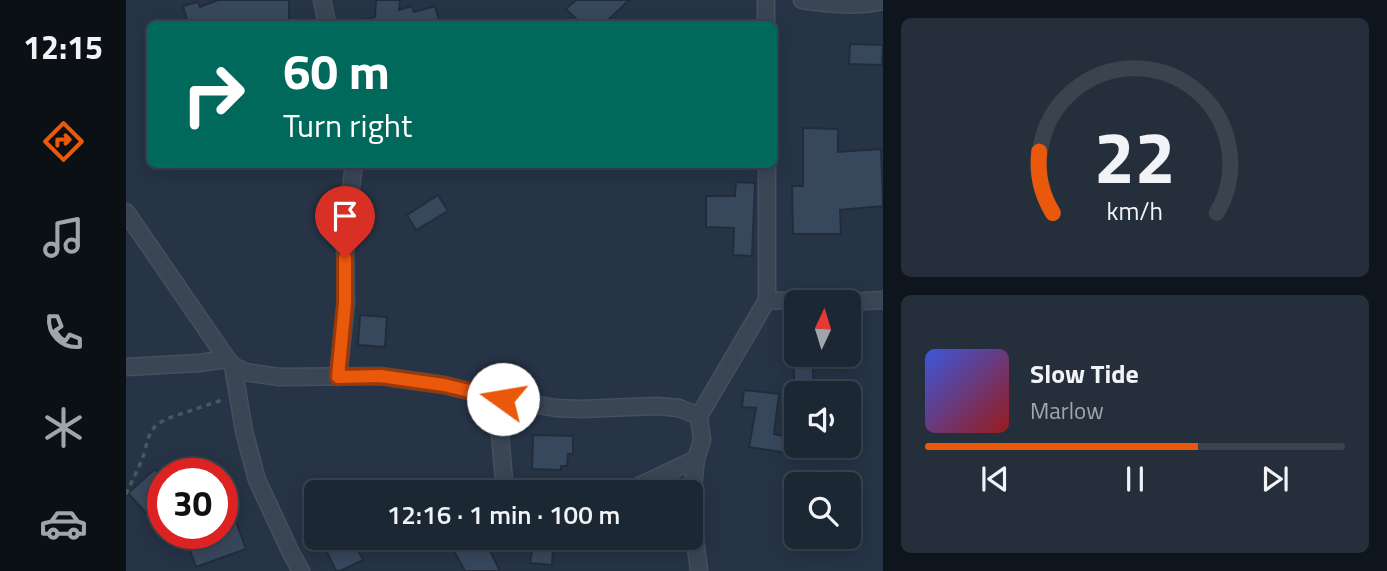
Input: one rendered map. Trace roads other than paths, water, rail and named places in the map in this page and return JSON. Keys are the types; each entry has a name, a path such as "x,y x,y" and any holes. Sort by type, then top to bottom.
{"street":[{"path":"322,0 326,21"},
{"path":"766,0 766,21"},
{"path":"802,0 839,5 883,1"},
{"path":"338,377 345,303 345,236 354,168"},
{"path":"699,571 692,495 696,458 702,440 699,416 767,300 767,168"},
{"path":"126,212 230,362 244,372 279,377 380,376 444,385 556,408 657,406 679,408 699,416"},
{"path":"767,300 829,303 883,300"},
{"path":"126,367 230,362"},
{"path":"230,362 257,480 301,571"},
{"path":"503,399 500,435 504,480"},
{"path":"651,480 696,458"}]}
